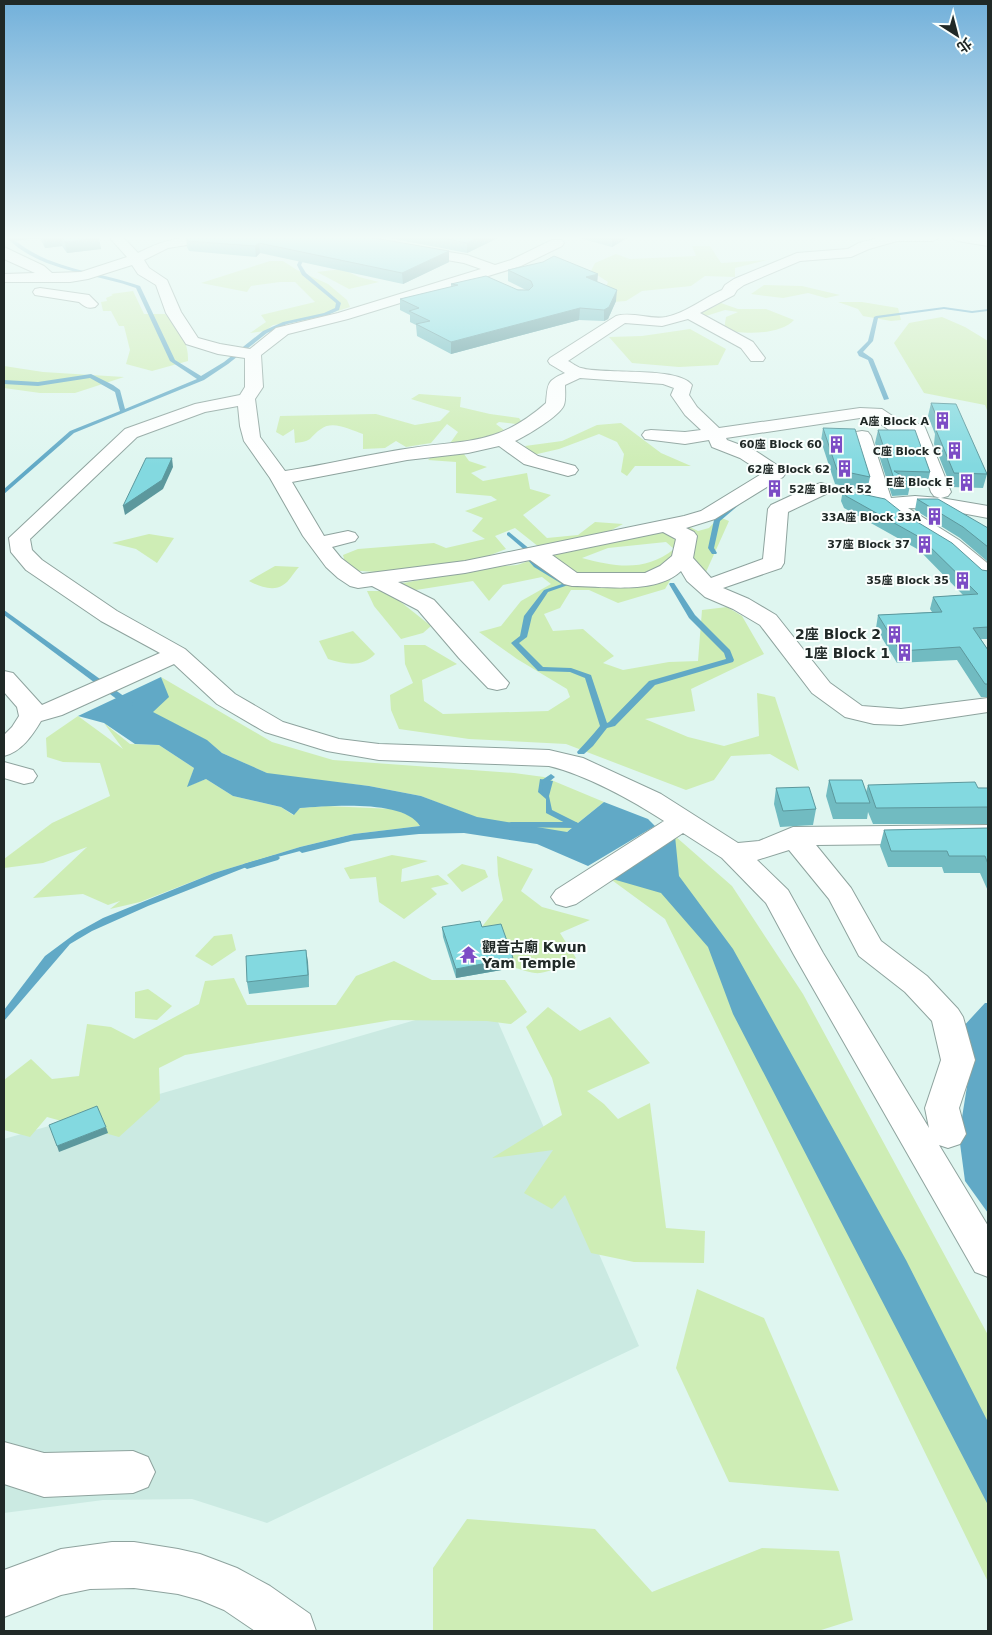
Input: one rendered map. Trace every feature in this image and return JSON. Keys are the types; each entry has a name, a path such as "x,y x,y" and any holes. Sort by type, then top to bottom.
{"street":[{"path":"174,313 182,321 192,341 218,350 246,353 282,331 351,313"},
{"path":"246,353 254,387 246,399 252,439 280,478 319,544 337,568 347,577 358,582 465,567 667,526 708,515 776,472 747,454 719,443 716,435 690,411 680,395 683,385 665,378 578,373 556,361 621,319 668,321 686,313"},
{"path":"688,313 747,345 757,358"},
{"path":"709,324 710,320 717,313"},
{"path":"280,478 407,454 482,446 511,438 530,427 555,405 557,382 578,373"},
{"path":"246,399 201,408 131,433 19,538 22,552 34,565 109,616 177,654 226,699 274,727 336,746 379,752 549,758 574,764 651,800 675,826 732,852 778,897 814,964 988,1260"},
{"path":"651,435 685,438 716,435 748,428 860,413 876,413 895,426 915,420 947,499 988,531"},
{"path":"862,436 879,502 948,542 988,576"},
{"path":"502,440 531,460 568,470"},
{"path":"707,587 773,563 778,509 830,491 796,480"},
{"path":"879,502 928,502 947,499 988,512"},
{"path":"536,554 572,579 649,580 668,571 682,558 686,536 667,526"},
{"path":"319,544 348,537"},
{"path":"682,558 712,592 741,604 768,620 820,688 854,712 901,718 988,705"},
{"path":"376,580 426,605 467,653 497,683"},
{"path":"4,748 42,713 177,654"},
{"path":"4,678 29,705 42,713"},
{"path":"566,897 675,826"},
{"path":"732,852 750,853 774,847 792,836 988,834"},
{"path":"792,836 841,895 853,921 870,948 916,984 946,1017 958,1060 942,1108 948,1134"},
{"path":"4,1463 44,1475 133,1472"},
{"path":"4,1594 67,1570 103,1564 158,1566 204,1580 240,1594 293,1631"}],"shaded area":[{"path":"488,999 639,1346 267,1523 192,1499 103,1500 4,1513 4,1139"}],"green space":[{"path":"112,313 165,314 185,341 188,361 152,371 126,364 130,350 124,326 119,326"},
{"path":"268,313 331,313 313,319 273,325 265,331 250,333 266,322 261,315"},
{"path":"701,313 715,313 706,316 700,314"},
{"path":"735,313 777,313 794,320 780,329 750,333 724,329 726,317"},
{"path":"861,313 899,313 901,320 891,321 863,316"},
{"path":"942,317 965,327 988,341 988,413 985,405 924,393 894,343 909,323"},
{"path":"690,329 726,349 718,365 679,367 632,363 609,337 642,336"},
{"path":"4,366 43,372 124,377 75,393 40,393 4,388"},
{"path":"419,394 461,397 460,407 519,418 524,425 499,422 496,424 508,433 448,446 458,432 447,424 431,443 406,447 396,441 385,448 363,449 363,434 342,427 326,426 308,440 295,443 294,429 283,436 276,432 280,416 376,414 415,425 440,421 450,411 411,399"},
{"path":"621,423 661,453 691,466 635,466 627,476 621,472 624,454 617,442 599,434 559,449 533,455 525,446 562,441 597,425"},
{"path":"464,454 469,461 487,467 471,473 483,481 527,473 530,489 551,495 523,515 547,538 578,535 595,522 623,524 602,535 561,541 553,547 539,547 515,528 495,536 506,549 475,561 405,574 347,570 343,555 358,549 434,543 446,548 485,539 472,531 483,518 465,511 497,500 491,496 456,493 456,462 428,460 431,457"},
{"path":"719,517 729,521 706,572 660,567 671,579 665,589 618,603 589,590 571,590 560,608 544,614 553,631 583,629 614,656 603,663 623,670 669,662 698,661 702,610 727,607 742,616 764,654 691,689 695,711 645,719 688,737 724,746 759,736 757,693 775,697 799,771 770,754 731,756 714,780 686,790 566,744 469,739 399,729 391,710 390,695 413,683 405,664 404,645 425,645 457,664 422,680 424,701 443,714 548,711 570,697 567,689 517,659 479,632 501,626 521,601 551,584 542,577 503,585 489,601 473,581 416,590 398,584 490,567 517,565 550,554 688,526 698,531 709,528","holes":["666,542 674,549 652,561 630,566 606,564 582,558 608,548"]},
{"path":"149,534 174,538 157,563 136,549 112,543"},
{"path":"275,566 299,567 285,584 279,587 266,588 249,581"},
{"path":"367,591 387,591 431,626 423,633 401,639 374,606"},
{"path":"353,631 375,654 364,661 353,664 328,659 319,641"},
{"path":"161,677 272,742 333,760 514,773 544,777 604,802 563,835 480,819 421,796 369,786 271,775 222,753 206,740 152,712 168,697"},
{"path":"78,716 123,749 104,723 130,744 159,745 194,768 188,786 206,779 233,796 281,807 293,815 300,808 326,806 394,809 415,818 420,826 354,834 300,847 214,873 140,902 110,909 120,901 108,905 83,894 33,898 87,847 43,863 4,868 4,859 52,823 110,796 100,763 63,762 47,757 46,738"},
{"path":"675,836 732,886 803,994 988,1335 988,1582 665,919 609,878"},
{"path":"392,855 428,861 402,869 401,882 438,875 449,884 431,888 437,894 404,919 379,902 376,877 350,879 344,868"},
{"path":"497,856 533,869 521,891 542,907 590,920 560,933 576,958 554,969 533,973 466,947 503,900 498,875"},
{"path":"462,864 485,870 488,877 462,892 447,875"},
{"path":"232,934 236,950 212,966 195,956 214,936"},
{"path":"394,961 432,980 505,980 527,1012 511,1024 487,1021 392,1020 185,1055 159,1068 160,1100 119,1137 47,1117 30,1137 4,1130 4,1080 31,1059 52,1079 79,1076 87,1024 111,1027 134,1039 199,1004 205,981 234,978 247,1005 336,1005 356,976"},
{"path":"148,989 172,1006 157,1020 135,1018 135,992"},
{"path":"548,1007 580,1031 610,1017 650,1063 587,1091 604,1104 618,1119 650,1103 666,1228 705,1231 704,1263 634,1262 591,1253 565,1195 552,1209 524,1193 553,1150 492,1158 562,1115 552,1078 526,1027"},
{"path":"697,1289 764,1318 839,1491 729,1482 676,1368"},
{"path":"467,1519 595,1529 652,1592 762,1548 839,1551 853,1620 818,1631 433,1631 433,1568"}],"water":[{"path":"161,677 169,697 153,712 207,740 222,753 267,773 369,786 421,796 477,817 567,832 573,827 546,813 546,799 538,792 540,779 553,781 549,796 552,810 578,823 604,802 648,819 655,826 588,866 537,844 464,833 419,834 330,843 259,862 148,906 92,931 70,944 4,1021 4,1010 45,956 76,933 103,918 214,873 300,847 354,834 420,826 411,817 383,808 329,806 300,808 294,815 281,807 233,796 206,779 187,787 194,768 159,745 135,744 104,723 78,716"},
{"path":"675,836 679,876 733,949 906,1260 988,1422 988,1505 733,1014 708,947 661,893 609,878"},
{"path":"985,1003 988,1003 988,1213 965,1181 959,1136 969,1074 961,1029"}],"building":[{"path":"414,313 560,313 451,342 416,324 430,321"},
{"path":"931,403 956,404 987,474 954,473 936,430 942,430"},
{"path":"823,428 855,429 870,477 837,470"},
{"path":"878,430 915,430 930,472 894,471 911,481 895,482"},
{"path":"146,458 172,458 162,480 123,506"},
{"path":"843,490 885,499 904,514 952,543 982,570 988,571 988,627 973,628 988,650 988,684 985,684 960,647 900,651 878,615 942,612 933,597 978,594 921,538 846,496"},
{"path":"917,499 938,499 988,528 988,547 963,527"},
{"path":"829,780 862,780 870,803 836,803"},
{"path":"975,782 978,788 988,788 988,807 876,808 868,785"},
{"path":"809,787 816,809 783,811 776,788"},
{"path":"988,828 988,864 985,856 949,856 947,851 891,851 884,830"},
{"path":"480,921 482,927 501,924 513,958 456,969 442,927"},
{"path":"306,950 308,975 247,982 246,956"},
{"path":"97,1106 106,1127 57,1146 49,1125"}],"waterway":[{"path":"150,313 173,361 201,379"},
{"path":"201,379 226,363 265,332 285,323 328,313"},
{"path":"886,399 870,359 861,355 860,352 871,341 876,317 904,313"},
{"path":"4,382 38,384 91,376 118,391 123,411"},
{"path":"4,492 72,432 201,379"},
{"path":"714,553 711,548 717,520 738,503"},
{"path":"509,534 529,551"},
{"path":"530,559 536,566 568,584 546,591 528,616 523,637 515,643 541,669 571,670 588,677 604,726"},
{"path":"604,726 612,724 652,683 730,660 727,652 692,616 672,584"},
{"path":"4,612 129,704"},
{"path":"581,752 604,726"},
{"path":"546,792 546,780 551,777"},
{"path":"511,825 576,825"},
{"path":"302,850 348,839"},
{"path":"247,866 275,858"}],"place":[{"name":"A座 Block A","path":"943,421"},
{"name":"60座 Block 60","path":"836,444"},
{"name":"C座 Block C","path":"955,451"},
{"name":"62座 Block 62","path":"844,469"},
{"name":"E座 Block E","path":"967,482"},
{"name":"52座 Block 52","path":"775,489"},
{"name":"33A座 Block 33A","path":"935,517"},
{"name":"37座 Block 37","path":"924,544"},
{"name":"35座 Block 35","path":"963,580"},
{"name":"2座 Block 2","path":"895,634"},
{"name":"1座 Block 1","path":"904,653"},
{"name":"觀音古廟 Kwun Yam Temple","path":"468,955"}]}
